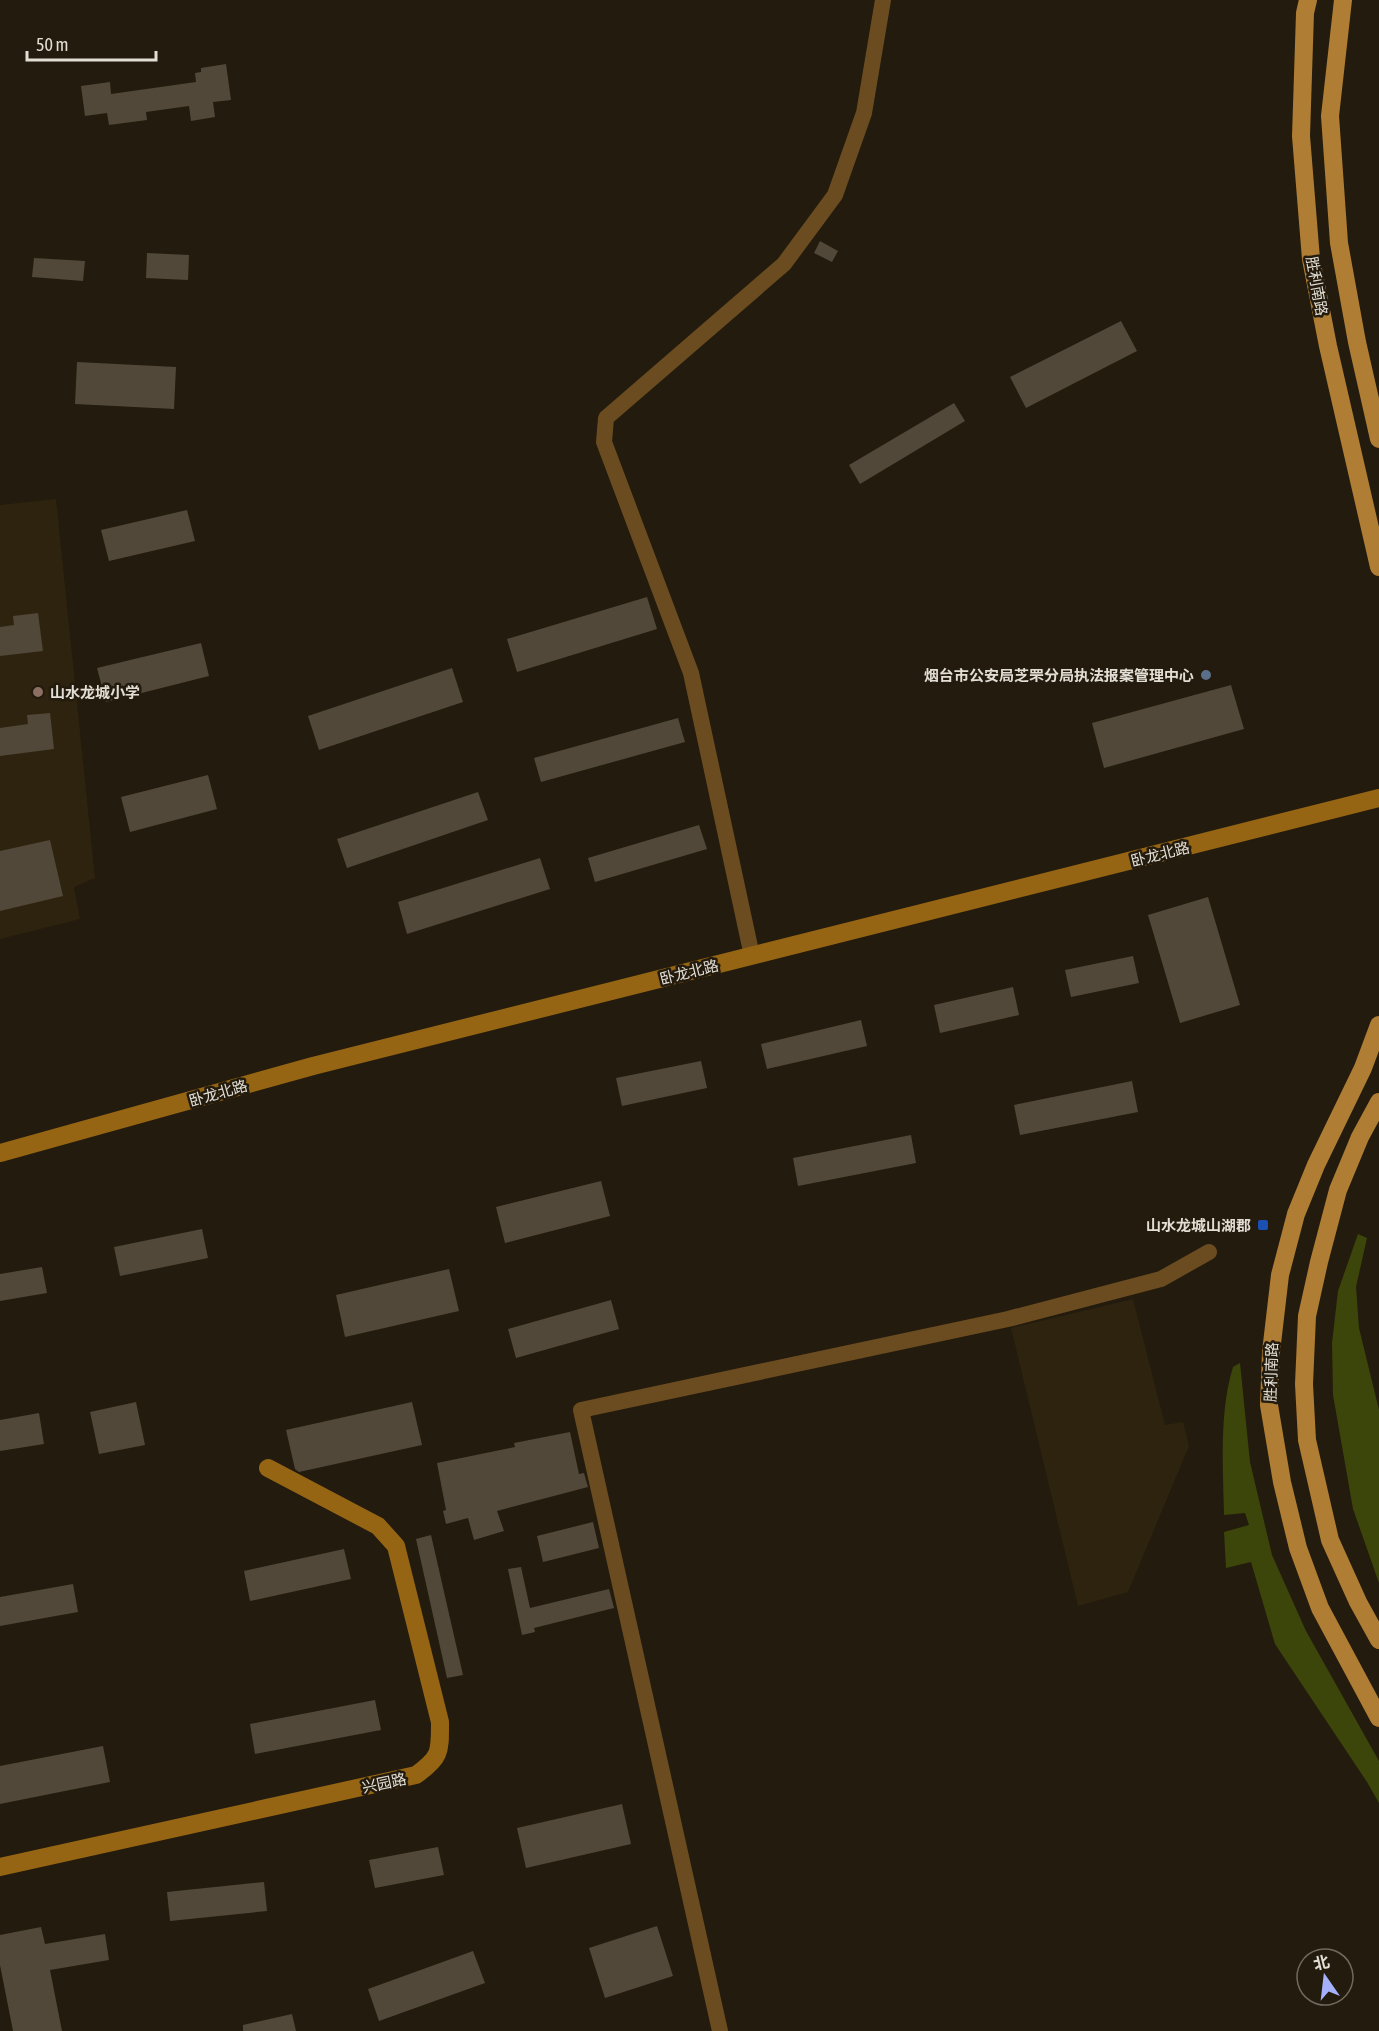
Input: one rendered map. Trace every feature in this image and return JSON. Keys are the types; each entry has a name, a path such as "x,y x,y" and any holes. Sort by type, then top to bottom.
{"main road":[{"name":"胜利南路","path":"1308,0 1305,13 1301,136 1311,259 1328,346 1379,567"},
{"name":"胜利南路","path":"1342,0 1330,116 1339,243 1357,342 1379,439"},
{"name":"胜利南路","path":"1379,1025 1363,1068 1316,1165 1296,1214 1280,1275 1271,1352 1269,1405 1282,1482 1298,1548 1320,1608 1379,1718"},
{"path":"1379,1102 1359,1137 1338,1190 1318,1262 1307,1316 1304,1384 1307,1440 1330,1540 1358,1602 1379,1640"}],"street":[{"path":"752,956 691,673 604,442 606,418 784,264 835,195 864,113 884,0"},
{"name":"卧龙北路","path":"0,1153 313,1066 1379,798"},
{"path":"720,2031 581,1410 1008,1319 1161,1280 1209,1252"},
{"name":"兴园路","path":"0,1868 416,1775 434,1762 440,1746 440,1722 396,1546 378,1526 268,1468"}],"shaded area":[{"name":"山水龙城小学","path":"56,499 95,878 74,887 80,919 0,939 0,505"},
{"path":"1133,1299 1165,1425 1183,1422 1189,1446 1128,1592 1078,1606 1011,1328"}],"green space":[{"path":"1358,1234 1367,1238 1356,1287 1359,1328 1379,1410 1379,1583 1353,1509 1333,1395 1332,1343 1338,1291"},
{"path":"1240,1363 1250,1462 1272,1555 1306,1631 1379,1761 1379,1803 1275,1644 1251,1562 1226,1568 1224,1532 1249,1525 1245,1513 1224,1515 1223,1440 1226,1402 1233,1367"}],"building":[{"path":"226,64 231,100 213,102 215,117 191,121 189,106 146,112 147,120 109,125 107,113 85,116 81,86 110,82 111,94 196,82 195,73 201,72 201,68"},
{"path":"820,241 838,251 832,262 814,253"},
{"path":"147,253 189,255 188,280 146,278"},
{"path":"34,258 85,261 83,281 32,277"},
{"path":"1121,321 1137,351 1026,408 1010,377"},
{"path":"77,362 176,367 174,409 75,404"},
{"path":"954,403 965,421 860,484 849,465"},
{"path":"187,510 195,541 109,561 101,530"},
{"path":"647,597 657,629 517,672 507,639"},
{"path":"38,613 43,651 0,656 0,627 14,625 13,616"},
{"path":"201,643 209,676 106,702 97,668"},
{"path":"452,668 463,702 319,750 308,716"},
{"path":"1231,685 1244,729 1104,768 1092,723"},
{"path":"50,713 54,749 0,756 0,728 28,724 27,715"},
{"path":"678,718 685,742 541,782 534,758"},
{"path":"208,775 217,809 130,832 121,797"},
{"path":"478,792 488,820 347,868 337,839"},
{"path":"699,825 707,849 595,882 588,858"},
{"path":"50,840 63,896 0,911 0,851"},
{"path":"540,858 550,889 407,934 398,902"},
{"path":"1208,897 1240,1005 1180,1023 1148,915"},
{"path":"1133,956 1139,983 1071,997 1065,970"},
{"path":"1013,987 1019,1015 940,1033 934,1005"},
{"path":"861,1020 867,1046 767,1069 761,1044"},
{"path":"701,1061 707,1088 622,1106 616,1078"},
{"path":"1132,1081 1138,1112 1020,1135 1014,1105"},
{"path":"911,1135 916,1163 798,1186 793,1158"},
{"path":"601,1181 610,1216 505,1243 496,1207"},
{"path":"202,1229 208,1258 120,1276 114,1247"},
{"path":"42,1267 47,1293 0,1301 0,1274"},
{"path":"449,1269 459,1311 345,1337 336,1295"},
{"path":"611,1300 619,1329 516,1358 508,1329"},
{"path":"136,1402 145,1445 99,1454 90,1412"},
{"path":"412,1402 422,1445 299,1472 295,1469 286,1430"},
{"path":"39,1413 44,1444 0,1451 0,1420"},
{"path":"570,1432 579,1474 584,1473 588,1487 497,1511 504,1531 474,1540 468,1518 446,1524 443,1511 446,1510 437,1463 515,1447 514,1443"},
{"path":"593,1522 599,1548 543,1562 537,1536"},
{"path":"431,1535 463,1675 447,1678 416,1539"},
{"path":"344,1549 351,1579 250,1601 244,1571"},
{"path":"521,1567 530,1608 609,1589 614,1608 534,1628 535,1632 522,1635 508,1569"},
{"path":"73,1584 78,1612 0,1626 0,1597"},
{"path":"375,1700 381,1730 255,1754 250,1724"},
{"path":"103,1746 110,1782 0,1804 0,1766"},
{"path":"622,1804 631,1844 526,1868 517,1828"},
{"path":"438,1847 444,1875 375,1888 369,1860"},
{"path":"264,1882 267,1911 170,1921 167,1892"},
{"path":"657,1926 673,1976 605,1998 589,1948"},
{"path":"41,1927 45,1944 105,1934 109,1960 50,1970 62,2031 13,2031 0,1965 0,1935"},
{"path":"473,1951 485,1983 379,2021 368,1989"},
{"path":"292,2014 296,2031 243,2031 243,2025"}],"place":[{"name":"烟台市公安局芝罘分局执法报案管理中心","path":"1206,675"},
{"name":"山水龙城小学","path":"38,692"},
{"name":"山水龙城山湖郡","path":"1263,1225"}]}
